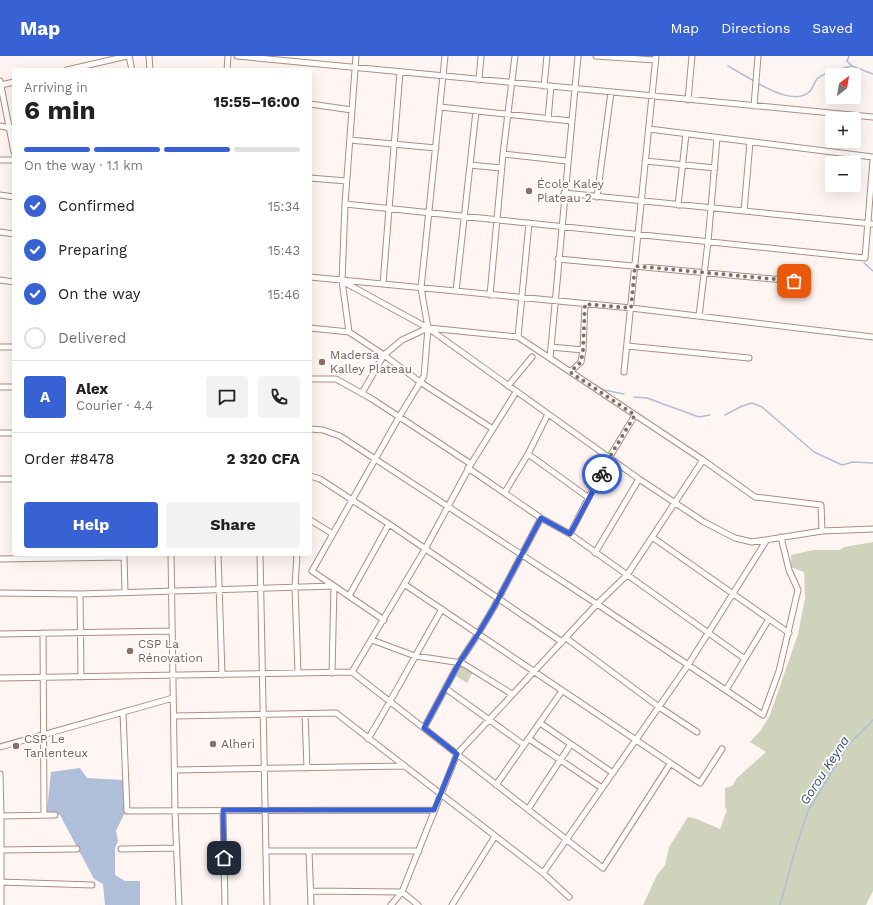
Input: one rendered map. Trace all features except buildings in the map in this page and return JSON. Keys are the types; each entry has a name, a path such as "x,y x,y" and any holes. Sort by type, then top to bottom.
{"street":[{"path":"76,68 128,56 131,68"},
{"path":"149,56 150,68"},
{"path":"227,68 228,56"},
{"path":"237,56 274,58 355,68 873,117"},
{"path":"311,63 312,56"},
{"path":"349,332 342,281 344,204 356,56"},
{"path":"384,620 312,571 399,417 424,376 428,328 421,288 445,56"},
{"path":"479,80 481,56"},
{"path":"490,295 501,168 515,56"},
{"path":"544,86 547,56"},
{"path":"550,358 564,193 578,56"},
{"path":"596,56 656,58 624,372"},
{"path":"688,100 692,56"},
{"path":"754,106 758,56"},
{"path":"383,284 400,72"},
{"path":"0,126 12,127 1,93 0,83 12,82"},
{"path":"548,119 551,86"},
{"path":"597,197 611,92"},
{"path":"312,104 352,110"},
{"path":"440,107 571,121"},
{"path":"456,291 476,111"},
{"path":"649,129 873,157"},
{"path":"678,205 686,134"},
{"path":"699,316 708,242 717,138"},
{"path":"350,140 436,148"},
{"path":"744,211 750,142"},
{"path":"503,154 567,161"},
{"path":"0,160 12,160"},
{"path":"344,204 865,258 870,224 873,160"},
{"path":"646,161 715,168"},
{"path":"470,165 501,168"},
{"path":"312,178 346,181"},
{"path":"564,193 870,224"},
{"path":"0,195 12,197"},
{"path":"518,337 529,223"},
{"path":"0,232 12,234"},
{"path":"558,259 794,281"},
{"path":"312,277 631,308 873,337"},
{"path":"0,280 12,282"},
{"path":"342,281 428,328 639,479 716,529 735,538 752,542 822,531 873,529"},
{"path":"570,372 581,362 585,304"},
{"path":"312,328 349,332 384,355 420,382 493,429"},
{"path":"362,393 384,355 402,340 428,328 518,337 703,460 755,497 821,505 822,531"},
{"path":"551,346 583,350"},
{"path":"627,346 749,358"},
{"path":"0,347 12,347"},
{"path":"508,386 532,357"},
{"path":"312,379 336,379 380,404 470,466 541,518 570,534 744,659"},
{"path":"0,387 12,387"},
{"path":"352,672 384,620 470,466 516,392"},
{"path":"505,492 528,454 548,414"},
{"path":"570,534 609,458 635,415"},
{"path":"312,429 323,430 340,436 597,604 763,715 779,671 798,590 789,570 781,537"},
{"path":"0,433 12,432"},
{"path":"528,454 589,498"},
{"path":"391,905 402,892 457,754 597,604 627,575 703,460"},
{"path":"312,477 320,479 353,500 498,599 564,640 697,732"},
{"path":"0,479 12,479"},
{"path":"595,553 639,479"},
{"path":"424,728 459,663 498,599 541,518"},
{"path":"312,521 333,534"},
{"path":"349,596 389,524"},
{"path":"652,537 789,633"},
{"path":"543,874 688,665 766,541"},
{"path":"0,559 43,556 124,556 125,593"},
{"path":"171,556 175,811 179,905"},
{"path":"218,556 222,675"},
{"path":"260,556 267,905"},
{"path":"296,556 295,587 298,673"},
{"path":"404,584 700,783 722,749"},
{"path":"0,593 80,594 334,586"},
{"path":"332,673 334,586"},
{"path":"80,594 81,677"},
{"path":"368,739 391,702 442,609"},
{"path":"726,690 769,619"},
{"path":"0,634 172,631"},
{"path":"43,633 44,814"},
{"path":"372,640 415,656 462,663 512,694"},
{"path":"0,678 352,672 602,868 670,764"},
{"path":"445,688 524,745"},
{"path":"496,785 562,691"},
{"path":"0,747 173,698"},
{"path":"123,713 127,811 434,810"},
{"path":"174,716 336,713 495,836 543,874 569,897"},
{"path":"304,714 307,768"},
{"path":"540,723 613,773"},
{"path":"529,739 602,788"},
{"path":"528,809 571,744"},
{"path":"175,770 404,766"},
{"path":"0,774 1,905"},
{"path":"223,810 225,905"},
{"path":"1,816 44,814 55,815"},
{"path":"452,905 495,836"},
{"path":"121,849 177,848"},
{"path":"1,850 76,849"},
{"path":"266,851 419,851"},
{"path":"309,851 311,905"},
{"path":"0,882 92,885"},
{"path":"311,891 402,892 418,905"}],"green space":[{"path":"873,542 873,891 866,905 643,905 657,875 665,865 669,847 688,817 697,819 720,829 727,810 725,807 725,788 732,786 737,778 766,752 750,742 761,730 770,715 798,634 805,598 804,572 791,567 791,555 813,550 840,550 844,547"},
{"path":"462,665 473,672 467,683 456,676"}],"water":[{"path":"80,768 87,778 123,780 125,812 116,831 118,841 115,848 115,875 125,881 140,881 140,905 105,905 103,884 94,879 60,815 47,811 51,772"}],"waterway":[{"path":"849,56 847,61 852,66 873,74"},
{"path":"728,66 754,81"},
{"path":"757,83 783,95 797,97 809,92 816,80 821,76 852,66"},
{"path":"864,263 873,271"},
{"path":"593,384 604,390 624,394"},
{"path":"634,397 647,398 699,417 710,415"},
{"path":"725,415 742,406 752,403 762,407 814,452 842,465 853,462 873,463"},
{"name":"Gorou Keyna","path":"780,905 808,811 848,745 873,720"}],"way so far":[{"path":"602,474 609,458 635,415 570,372 581,362 585,304 631,308 635,266 794,281"}],"place":[{"name":"École Kaley Plateau 2","path":"529,191"},
{"name":"Madersa Kalley Plateau","path":"322,362"},
{"name":"CSP La Rénovation","path":"130,651"},
{"name":"Alheri","path":"213,744"},
{"name":"CSP Le Tanlenteux","path":"16,746"}],"route":[{"path":"224,858 223,810 434,810 457,754 424,728 459,663 494,607 541,518 570,534 602,474"}]}
